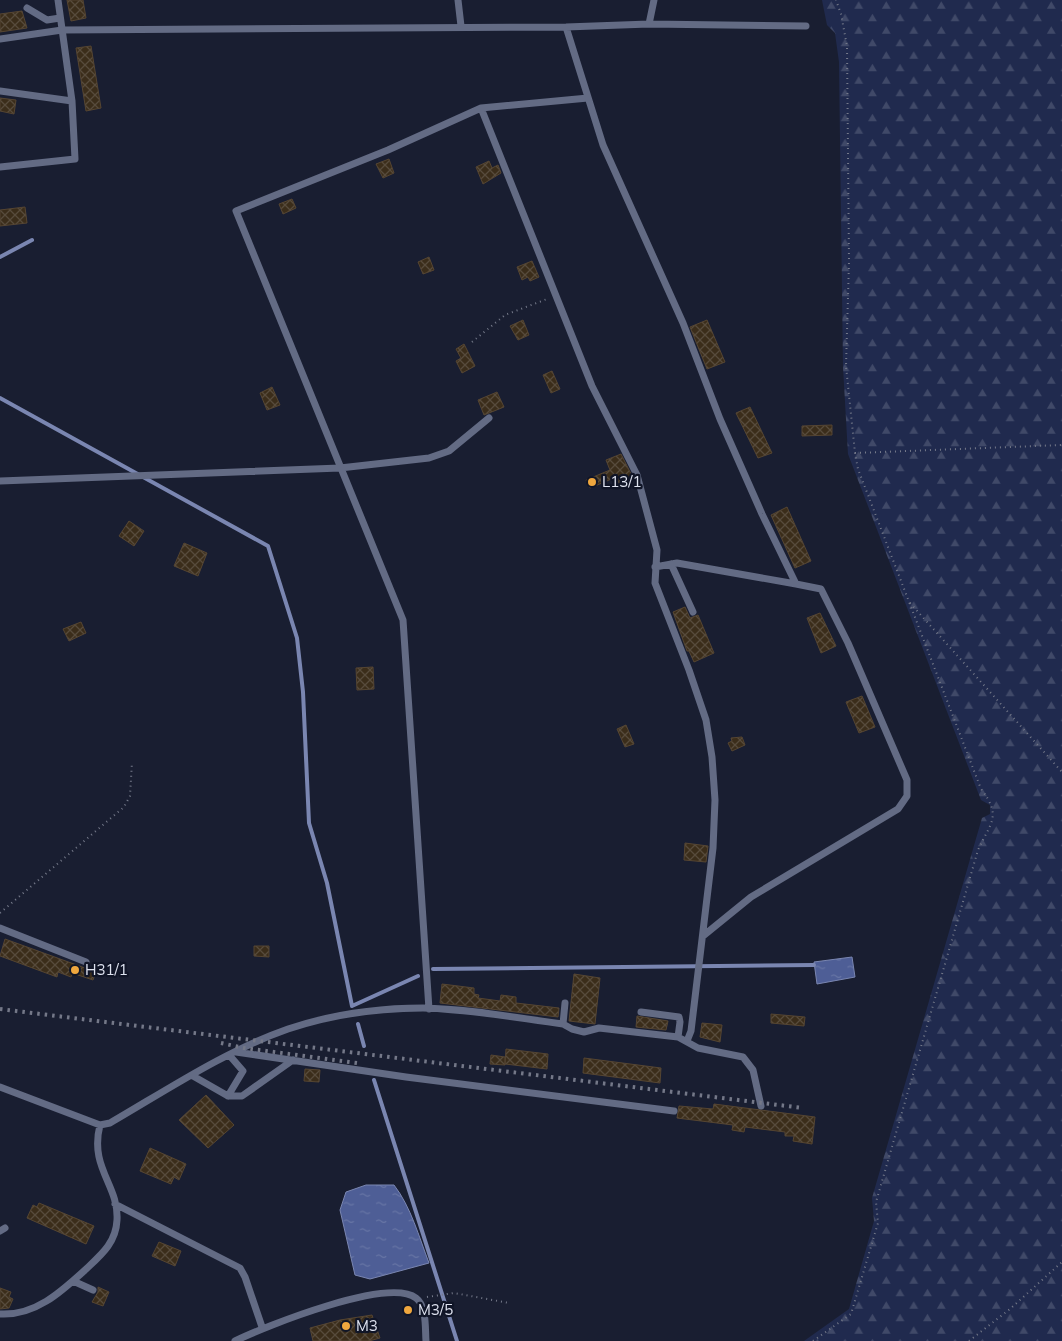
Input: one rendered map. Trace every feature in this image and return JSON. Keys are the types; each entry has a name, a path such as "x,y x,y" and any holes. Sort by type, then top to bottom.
{"lane":[{"path":"0,167 75,159 72,101 58,0"},
{"path":"458,0 461,26"},
{"path":"649,24 654,0"},
{"path":"27,8 47,20 60,18"},
{"path":"0,39 62,30 461,26 566,27 649,24 806,26"},
{"path":"566,27 603,145 683,323 720,419 762,514 796,584"},
{"path":"0,91 72,101"},
{"path":"429,1009 403,620 236,211 388,150 481,108 588,98"},
{"path":"481,108 592,386 637,475 657,550 654,583 703,712 712,757 715,800 713,848 691,1031 687,1040"},
{"path":"0,481 340,468 440,455 449,451 489,418"},
{"path":"655,567 677,563 821,590 848,643 908,780 907,796 898,809 751,897 703,936"},
{"path":"671,564 693,612"},
{"path":"0,928 86,962"},
{"path":"563,1024 566,1003"},
{"path":"0,1087 100,1125 110,1123 233,1054 288,1029 312,1022 386,1010 429,1009 563,1024 584,1032 599,1028 678,1037 687,1040 698,1048 737,1055 747,1060 753,1070 761,1106"},
{"path":"641,1012 678,1017 680,1022 678,1037"},
{"path":"233,1054 293,1060 674,1111"},
{"path":"228,1096 243,1071 233,1054"},
{"path":"193,1076 228,1096 242,1096 293,1060"},
{"path":"0,1314 10,1315 31,1309 48,1301 106,1251 116,1226 115,1204 98,1156 96,1142 100,1125"},
{"path":"115,1204 240,1268 245,1277 262,1328"},
{"path":"73,1281 93,1290"},
{"path":"235,1341 262,1328 318,1309 380,1293 406,1293 418,1298 422,1307 426,1341"}],"path":[{"path":"813,1341 851,1314 878,1223 876,1202 978,850 993,816 993,804 981,788 858,469 846,366 848,262 846,46 841,14 836,0"},
{"path":"472,342 505,315 557,295"},
{"path":"855,453 1062,445"},
{"path":"909,602 1062,772"},
{"path":"0,913 124,807 130,796 132,762"},
{"path":"969,1341 1062,1262"},
{"path":"418,1298 454,1293 509,1303"}],"green space":[{"path":"822,0 1062,0 1062,1341 804,1341 849,1309 874,1221 872,1198 982,818 990,814 990,805 981,800 848,454 843,367 839,62 835,33 827,25"}],"water":[{"path":"852,957 855,977 817,984 814,962"},
{"path":"366,1185 394,1185 410,1212 429,1263 370,1279 355,1275 340,1210 346,1192"}],"building":[{"path":"67,0 83,0 86,18 71,21"},
{"path":"22,11 27,28 0,32 0,14"},
{"path":"91,46 101,108 86,111 76,48"},
{"path":"0,98 16,100 14,114 0,111"},
{"path":"389,159 394,173 383,178 376,164"},
{"path":"489,161 492,168 498,165 501,173 483,184 476,167"},
{"path":"292,199 296,208 283,214 279,204"},
{"path":"25,207 27,223 0,226 0,210"},
{"path":"429,257 434,270 423,274 418,262"},
{"path":"532,261 539,277 530,281 528,277 522,280 517,267"},
{"path":"523,320 529,335 518,340 510,326"},
{"path":"707,320 725,362 707,369 690,327"},
{"path":"464,344 475,366 462,373 456,361 461,358 456,349"},
{"path":"552,371 560,389 551,393 543,375"},
{"path":"272,387 280,405 267,410 260,393"},
{"path":"497,392 504,407 484,415 478,400"},
{"path":"750,407 772,453 758,458 736,413"},
{"path":"832,425 832,435 802,436 802,426"},
{"path":"621,454 632,476 616,484 614,478 590,488 586,480 610,470 606,460"},
{"path":"787,507 811,561 795,568 771,515"},
{"path":"129,521 144,531 134,546 119,536"},
{"path":"184,543 207,553 198,576 174,566"},
{"path":"685,607 690,618 698,615 714,653 694,662 689,651 687,651 673,612"},
{"path":"820,613 836,646 821,653 807,618"},
{"path":"81,622 86,633 69,641 63,629"},
{"path":"373,667 374,689 357,690 356,668"},
{"path":"862,696 875,727 859,733 846,702"},
{"path":"626,725 634,744 625,747 617,729"},
{"path":"742,737 745,745 732,751 728,743 732,741 731,738"},
{"path":"685,843 708,846 706,862 684,860"},
{"path":"5,939 96,972 93,980 72,973 71,977 58,972 57,977 0,956"},
{"path":"254,946 269,946 269,957 254,956"},
{"path":"574,974 600,978 595,1024 569,1021"},
{"path":"442,984 474,988 474,994 479,995 478,998 500,1001 501,995 516,997 516,1003 559,1008 558,1017 440,1003"},
{"path":"771,1014 805,1017 804,1026 771,1023"},
{"path":"637,1016 668,1021 666,1030 636,1027"},
{"path":"702,1023 722,1025 720,1042 700,1037"},
{"path":"506,1049 548,1054 547,1069 505,1064"},
{"path":"491,1055 505,1057 505,1065 490,1064"},
{"path":"584,1058 661,1068 660,1083 583,1073"},
{"path":"305,1069 320,1070 319,1082 304,1081"},
{"path":"206,1095 234,1125 208,1148 179,1120"},
{"path":"714,1104 815,1117 812,1144 793,1141 794,1136 785,1136 785,1132 745,1127 744,1132 732,1130 733,1125 677,1118 679,1106 713,1109"},
{"path":"150,1148 186,1164 179,1180 174,1177 171,1184 140,1171"},
{"path":"39,1203 94,1226 86,1244 27,1218 33,1205 37,1207"},
{"path":"159,1242 181,1251 175,1266 152,1256"},
{"path":"98,1287 109,1292 103,1306 92,1302 98,1292"},
{"path":"0,1288 11,1292 9,1297 13,1299 9,1308 0,1309"},
{"name":"M3","path":"372,1315 380,1338 369,1341 313,1341 310,1328 340,1320"}],"waterway":[{"path":"0,257 32,240"},
{"path":"0,398 268,546 297,638 303,692 309,823 327,883 352,1006 418,976"},
{"path":"433,969 814,965"},
{"path":"358,1024 364,1046"},
{"path":"374,1080 457,1341"}],"railway":[{"path":"0,1009 803,1108"},
{"path":"221,1043 244,1048 357,1063"}],"place":[{"name":"L13/1","path":"592,482"},
{"name":"H31/1","path":"75,970"},
{"name":"M3/5","path":"408,1310"},
{"name":"M3","path":"346,1326"}]}
